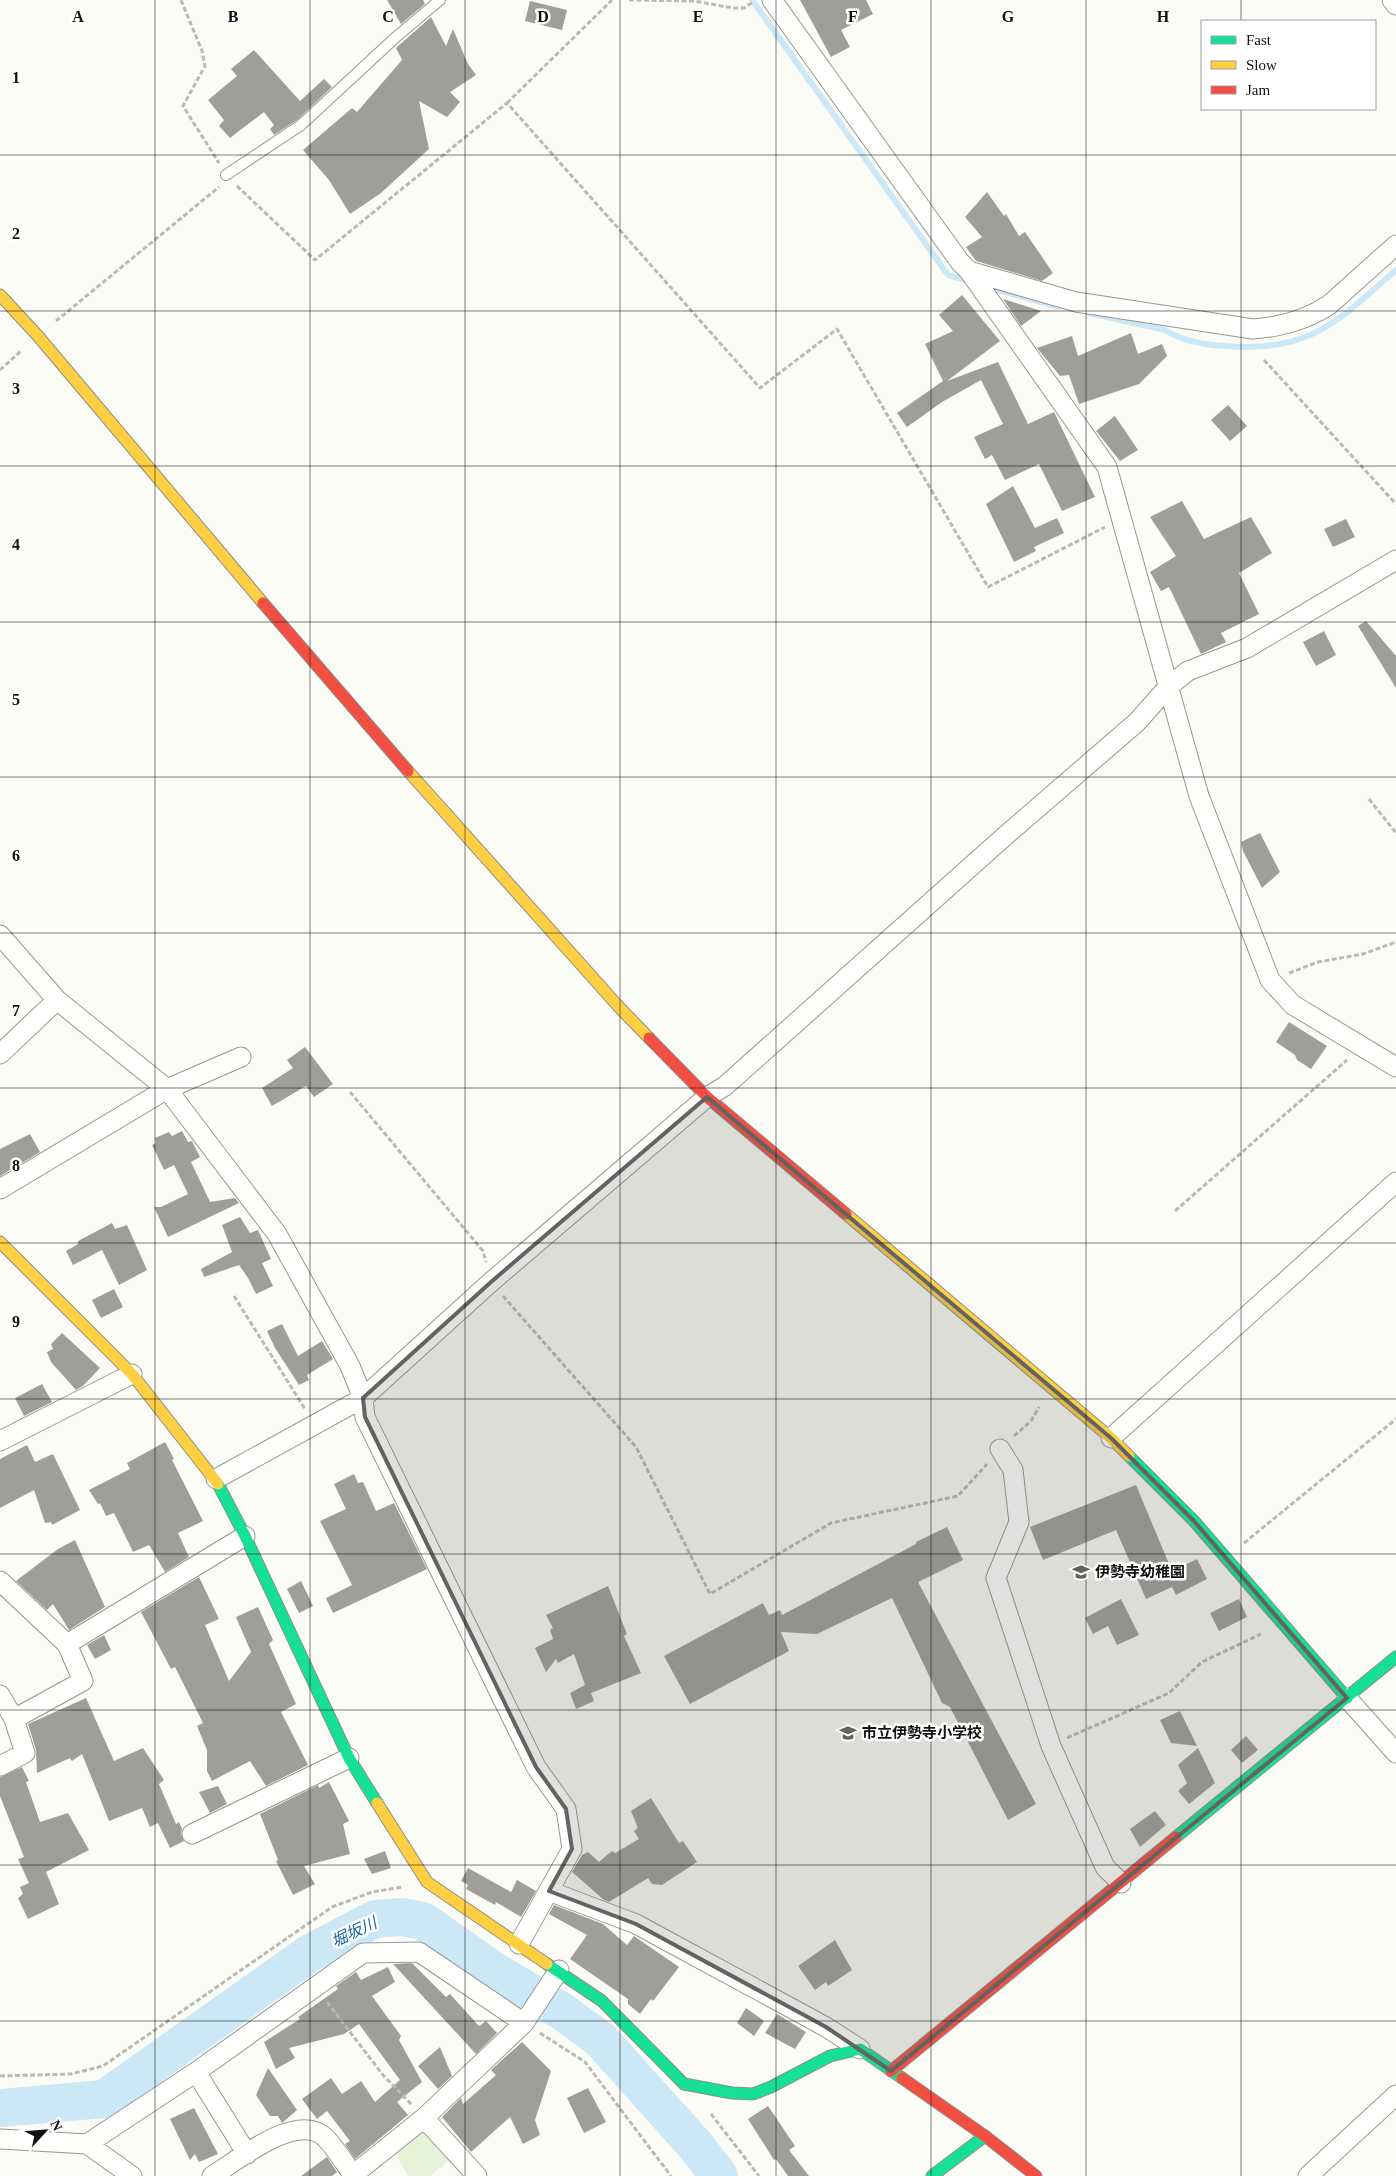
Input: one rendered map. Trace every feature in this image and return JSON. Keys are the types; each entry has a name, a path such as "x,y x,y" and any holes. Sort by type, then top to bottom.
{"street":[{"path":"772,0 1107,467 1199,796 1270,980 1293,1004 1396,1067"},
{"path":"1392,0 1396,5"},
{"path":"970,274 1076,302 1253,329 1279,326 1317,313 1329,305 1396,245"},
{"path":"0,295 38,336 367,726 619,1006 707,1097 1111,1438 1194,1521 1396,1753"},
{"path":"216,1479 363,1398 491,1282 707,1097 725,1086 1005,836 1137,722 1169,686 1188,671 1240,651 1269,636 1396,560"},
{"path":"0,936 57,1000 167,1088 277,1234 350,1366 363,1398 365,1417 536,1767 566,1809 572,1849 519,1944"},
{"path":"0,1054 57,1000"},
{"path":"0,1189 167,1088 240,1057"},
{"path":"1111,1438 1396,1182"},
{"path":"0,1242 132,1374 216,1479 245,1536 349,1758 427,1882 519,1944 555,1975 602,2001 684,2084 724,2092 753,2094 771,2087 830,2056 860,2049"},
{"path":"0,1440 132,1374"},
{"path":"1000,1449 1013,1470 1019,1522 996,1578 1051,1746 1105,1867 1121,1883"},
{"path":"66,1644 245,1536"},
{"path":"0,1581 66,1644 83,1681 14,1719"},
{"path":"891,2071 1396,1657"},
{"path":"0,1695 14,1719 25,1754 0,1766"},
{"path":"192,1834 349,1758"},
{"path":"549,1891 636,1924 826,2027 985,2136 1036,2176"},
{"path":"87,2144 196,2072 363,1953 419,1952 526,2019"},
{"path":"212,2176 280,2134 305,2128 322,2135 353,2176 424,2118 526,2019 555,1975"},
{"path":"196,2072 247,2154"},
{"path":"1308,2176 1396,2095"},
{"path":"424,2118 477,2176"},
{"path":"932,2176 985,2136"},
{"path":"0,2139 87,2144 132,2176"}],"lane":[{"path":"228,177 302,126 396,38 440,0"}],"path":[{"path":"181,0 202,50 205,66 183,106 228,177 315,260 507,103 612,0"},
{"path":"628,0 694,1 733,8 744,8 756,0"},
{"path":"507,103 760,388 837,329 988,587 1121,519"},
{"path":"38,336 228,177"},
{"path":"1264,360 1396,504"},
{"path":"1369,799 1396,833"},
{"path":"1270,980 1318,962 1363,954 1396,942"},
{"path":"1175,1211 1362,1047"},
{"path":"350,1092 483,1251 491,1282 636,1447 710,1594 831,1522 958,1496 1000,1449 1031,1421 1051,1388"},
{"path":"234,1296 315,1425"},
{"path":"1226,1558 1396,1419"},
{"path":"1051,1746 1169,1693 1202,1662 1268,1631 1278,1618"},
{"path":"0,2076 71,2074 103,2066 332,1907 372,1892 427,1882"},
{"path":"323,1998 383,2075 424,2118"},
{"path":"526,2019 585,2062 671,2176"},
{"path":"710,2113 759,2176"}],"highlighted area":[{"path":"707,1097 1111,1438 1194,1521 1347,1698 891,2071 826,2027 636,1924 549,1891 572,1849 566,1809 536,1767 365,1417 363,1398 491,1282"}],"green space":[{"path":"424,2118 457,2154 430,2176 408,2176 391,2145"}],"building":[{"path":"387,0 423,0 425,4 401,24"},
{"path":"800,0 866,0 873,14 841,30 850,47 831,57"},
{"path":"530,1 567,10 562,30 525,21"},
{"path":"431,17 446,46 453,29 468,64 476,75 450,92 460,102 447,117 419,101 429,149 381,193 350,214 329,180 303,150 352,108 357,112 402,60 396,48"},
{"path":"254,50 300,101 324,79 332,87 297,120 274,135 270,129 274,125 264,112 230,138 219,126 224,120 208,100 237,76 231,69"},
{"path":"987,192 1004,216 1006,214 1019,236 1025,232 1053,273 1042,281 976,261 966,247 982,237 965,217"},
{"path":"962,295 1000,341 947,381 998,362 1028,424 1054,412 1095,497 1062,511 1039,464 1005,480 992,455 985,459 974,437 1003,424 981,380 942,402 907,427 897,413 943,381 925,344 953,331 939,315"},
{"path":"1003,299 1041,311 1021,326"},
{"path":"1131,333 1138,354 1162,344 1167,356 1139,384 1079,404 1069,375 1060,376 1037,348 1072,336 1078,356"},
{"path":"1228,405 1247,426 1230,441 1211,420"},
{"path":"1115,416 1138,450 1120,461 1096,431"},
{"path":"1013,486 1035,528 1057,518 1064,533 1034,547 1036,551 1014,562 986,504"},
{"path":"1182,501 1204,539 1251,517 1272,553 1239,573 1259,614 1221,633 1226,642 1201,654 1169,587 1161,591 1150,572 1176,556 1150,517"},
{"path":"1346,519 1355,537 1333,547 1324,529"},
{"path":"1366,621 1396,656 1396,688 1358,626"},
{"path":"1324,631 1336,655 1316,666 1303,642"},
{"path":"1260,833 1280,872 1262,888 1243,851 1241,842"},
{"path":"1289,1022 1327,1046 1311,1069 1276,1042"},
{"path":"305,1047 333,1084 314,1097 306,1086 272,1106 262,1088 293,1068 287,1060"},
{"path":"182,1131 188,1142 192,1141 200,1157 191,1162 210,1202 235,1198 239,1203 168,1237 154,1207 161,1207 188,1194 174,1165 164,1170 152,1145 156,1143 155,1138 169,1132 172,1136"},
{"path":"30,1134 40,1152 0,1176 0,1149"},
{"path":"240,1217 250,1233 258,1230 271,1259 262,1263 273,1286 256,1294 239,1265 204,1277 201,1269 232,1252 222,1225"},
{"path":"112,1223 115,1229 127,1225 147,1270 119,1285 102,1250 73,1265 66,1251 78,1244 78,1241"},
{"path":"114,1289 123,1307 101,1318 92,1300"},
{"path":"282,1324 298,1356 322,1341 333,1359 307,1375 309,1380 299,1385 275,1348 267,1331"},
{"path":"62,1333 100,1368 83,1386 76,1390 51,1362 47,1352 53,1349 51,1344"},
{"path":"42,1384 52,1402 24,1416 15,1398"},
{"path":"165,1442 203,1521 178,1533 189,1557 165,1572 149,1545 133,1552 114,1513 106,1516 100,1503 98,1504 89,1490 130,1469 127,1463"},
{"path":"27,1445 35,1462 53,1454 80,1510 52,1525 51,1522 45,1523 34,1490 0,1508 0,1459"},
{"path":"354,1474 358,1483 363,1482 376,1511 394,1503 427,1569 333,1613 326,1598 352,1585 320,1521 346,1509 334,1484"},
{"path":"1136,1485 1172,1571 1197,1559 1207,1579 1176,1595 1172,1587 1146,1599 1116,1530 1043,1560 1030,1527"},
{"path":"947,1527 963,1560 918,1582 1036,1804 1008,1820 950,1707 942,1703 892,1598 817,1634 781,1632 789,1651 690,1704 664,1656 763,1603 769,1615 780,1610 782,1615"},
{"path":"75,1540 105,1607 69,1630 53,1604 47,1610 16,1581 58,1549"},
{"path":"199,1577 219,1619 205,1625 229,1681 251,1652 236,1617 258,1607 273,1640 269,1644 296,1704 281,1712 308,1765 266,1786 250,1761 212,1781 207,1771 207,1750 197,1726 203,1723 175,1667 171,1669 141,1612"},
{"path":"301,1581 313,1606 299,1613 287,1589"},
{"path":"608,1586 627,1634 624,1636 641,1673 591,1693 594,1701 576,1709 570,1693 585,1685 574,1654 558,1663 556,1659 546,1672 535,1648 553,1639 550,1630 553,1628 546,1615"},
{"path":"1121,1599 1139,1635 1117,1645 1108,1626 1093,1634 1085,1618"},
{"path":"1239,1599 1247,1617 1219,1631 1210,1613"},
{"path":"104,1635 111,1650 95,1659 87,1645"},
{"path":"86,1698 114,1761 143,1748 164,1780 159,1784 176,1824 179,1822 184,1841 170,1848 158,1823 150,1827 142,1808 109,1821 82,1754 72,1761 70,1758 37,1773 36,1750 28,1724"},
{"path":"1180,1711 1197,1746 1171,1743 1160,1720"},
{"path":"1246,1736 1258,1750 1242,1763 1231,1750"},
{"path":"1198,1748 1215,1783 1189,1804 1178,1791 1187,1783 1178,1765"},
{"path":"22,1767 29,1781 26,1782 40,1822 68,1813 89,1850 46,1872 59,1904 28,1919 18,1898 23,1894 20,1887 29,1883 18,1859 24,1857 0,1796 0,1777"},
{"path":"329,1782 349,1821 343,1824 350,1854 304,1866 315,1884 293,1895 276,1861 278,1860 260,1814 318,1785 319,1788"},
{"path":"218,1786 227,1804 210,1813 199,1792"},
{"path":"651,1798 679,1843 683,1841 697,1862 662,1885 652,1884 648,1878 609,1902 604,1900 572,1872 582,1855 588,1852 599,1862 612,1851 615,1853 639,1839 634,1831 638,1828 631,1811"},
{"path":"1155,1811 1166,1825 1140,1847 1130,1829"},
{"path":"385,1851 391,1868 372,1874 364,1859"},
{"path":"468,1868 511,1892 517,1880 536,1891 521,1917 496,1902 495,1905 466,1889 468,1885 461,1881"},
{"path":"554,1905 603,1924 627,1945 634,1936 679,1967 653,2001 651,1999 640,2014 628,2004 628,1999 570,1959 587,1935 549,1914"},
{"path":"835,1940 852,1970 828,1986 826,1982 815,1990 798,1966"},
{"path":"412,1963 446,1997 450,1994 479,2026 486,2021 497,2033 476,2054 393,1964"},
{"path":"388,1967 395,1982 372,1996 401,2036 399,2040 422,2082 397,2102 408,2115 355,2159 345,2144 350,2141 327,2111 317,2119 302,2099 331,2078 342,2094 361,2081 375,2102 400,2080 359,2024 344,2034 289,2048 295,2058 276,2069 264,2042 300,2019 298,2017 338,1989 336,1986 356,1972 361,1980"},
{"path":"746,2008 764,2021 754,2036 737,2023"},
{"path":"777,2014 806,2032 795,2049 765,2033"},
{"path":"522,2042 551,2071 535,2120 540,2135 523,2144 510,2117 471,2152 442,2117 461,2098 463,2104 496,2075 491,2070"},
{"path":"440,2047 452,2076 438,2089 418,2066"},
{"path":"268,2068 297,2110 282,2123 278,2116 270,2116 256,2095"},
{"path":"588,2088 606,2122 584,2133 567,2098"},
{"path":"768,2106 795,2146 789,2150 809,2176 788,2176 776,2159 774,2160 748,2119"},
{"path":"194,2108 218,2154 199,2162 195,2154 190,2160 170,2119"},
{"path":"327,2157 337,2172 332,2176 301,2176"}],"waterway":[{"path":"752,0 948,275 973,283"},
{"path":"1089,313 1165,330 1186,340 1202,343 1255,347 1280,344 1321,330 1357,304 1396,270"},
{"path":"987,287 1059,307"},
{"name":"堀坂川","path":"0,2108 104,2099 310,1953 375,1919 402,1917 423,1921 496,1972 563,2012 600,2039 695,2145 719,2176"}],"traffic: fast":[{"path":"1129,1456 1194,1521 1347,1698"},
{"path":"218,1484 245,1536 349,1758 377,1803"},
{"path":"1176,1837 1396,1657"},
{"path":"547,1964 602,2001 684,2084 732,2093 753,2094 771,2087 830,2056 860,2049 902,2078"},
{"path":"932,2176 985,2136"}],"traffic: slow":[{"path":"0,295 38,336 263,603"},
{"path":"408,771 649,1038"},
{"path":"846,1214 1111,1438 1129,1456"},
{"path":"0,1242 132,1374 218,1484"},
{"path":"377,1803 427,1882 547,1964"}],"traffic: jam":[{"path":"263,603 408,771"},
{"path":"649,1038 707,1097 846,1214"},
{"path":"891,2071 1176,1837"},
{"path":"902,2078 985,2136 1036,2176"}],"place":[{"name":"伊勢寺幼稚園","path":"1081,1572"},
{"name":"市立伊勢寺小学校","path":"848,1733"}]}
